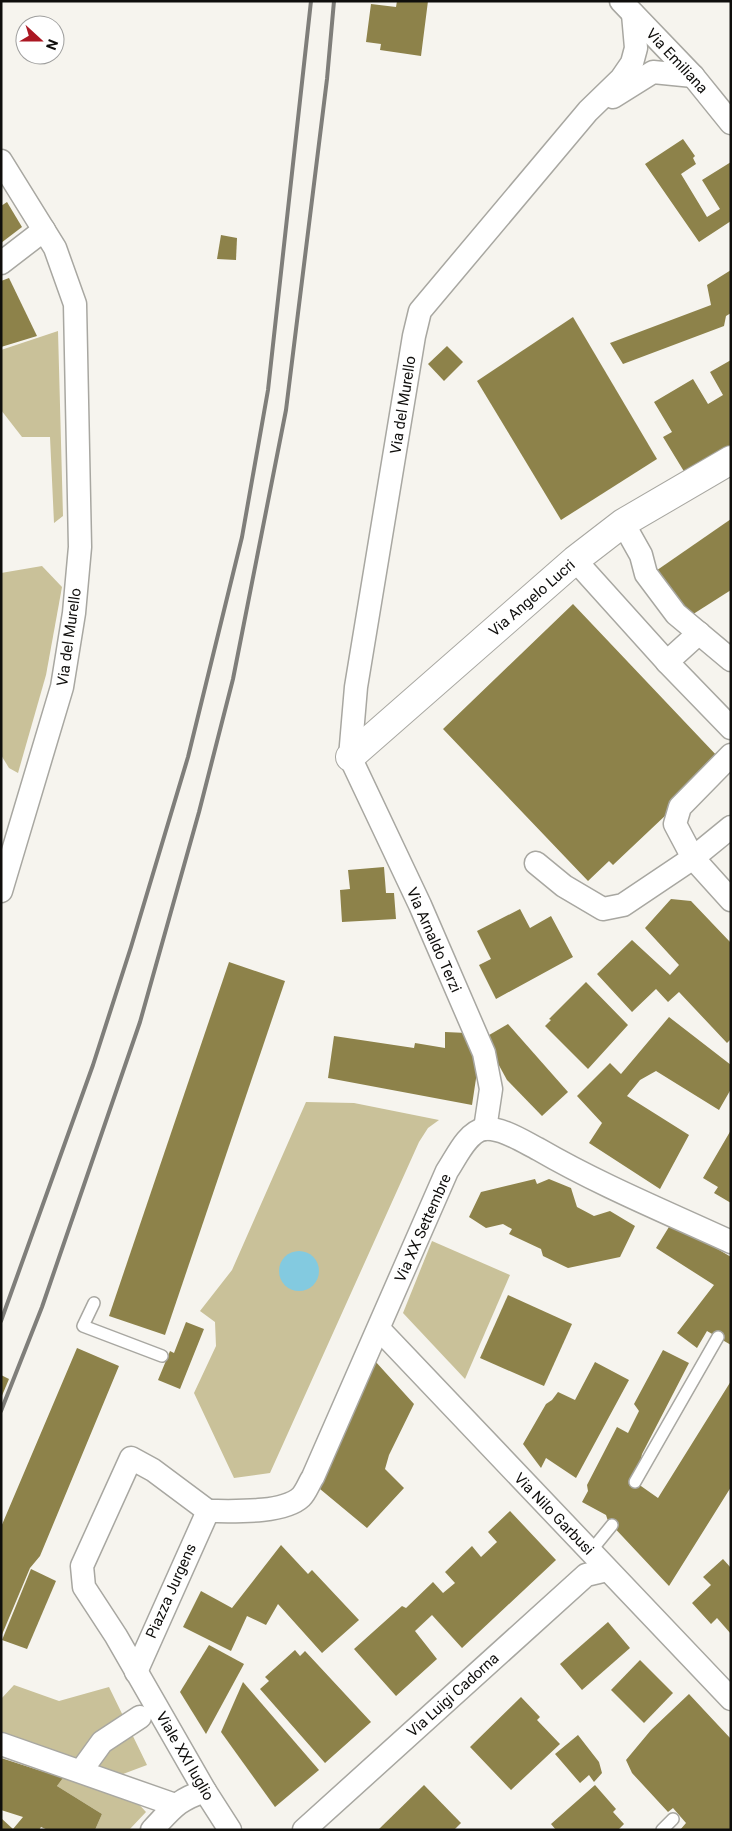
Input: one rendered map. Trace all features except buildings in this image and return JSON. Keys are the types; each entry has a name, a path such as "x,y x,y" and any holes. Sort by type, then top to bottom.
{"street":[{"name":"Via Emiliana","path":"627,8 693,76 731,123"},
{"name":"Via del Murello","path":"350,757 356,688 414,336 420,311 588,111 621,79 632,63 636,48 627,8"},
{"name":"Via del Murello","path":"588,111 653,72 693,76"},
{"name":"Via del Murello","path":"1,161 55,248 75,304 80,547 74,613 62,687 1,891"},
{"path":"1,263 44,230"},
{"name":"Via Angelo Lucri","path":"350,757 575,560 623,524 731,460"},
{"path":"623,524 641,555 646,574 676,614 731,660"},
{"path":"575,560 667,662 731,728"},
{"path":"667,662 699,633"},
{"path":"731,755 680,807 675,824 693,858 731,900"},
{"name":"Via Arnaldo Terzi","path":"350,757 420,905 484,1053 490,1089 484,1129"},
{"path":"536,863 564,886 603,909 622,905 693,858 731,827"},
{"path":"484,1129 511,1135 575,1171 731,1242"},
{"name":"Via XX Settembre","path":"208,1511 277,1508 300,1498 313,1477 447,1171 470,1137 484,1129"},
{"name":"Via Nilo Garbusi","path":"378,1329 607,1570 729,1694"},
{"name":"Viale XXI luglio","path":"208,1511 153,1470 131,1458 82,1566 84,1587 139,1677 205,1792 230,1830"},
{"name":"Piazza Jurgens","path":"139,1677 208,1511"},
{"name":"Via Luigi Cadorna","path":"304,1830 586,1575 607,1570"},
{"path":"81,1771 102,1742 140,1717"},
{"path":"1,1744 175,1805"},
{"path":"152,1830 175,1805 185,1798 205,1792"}],"lane":[{"path":"94,1303 83,1326 162,1356"},
{"path":"636,1482 718,1337"},
{"path":"590,1552 612,1524"},
{"path":"662,1830 673,1819"}],"shaded area":[{"path":"58,331 63,516 54,523 50,437 22,437 1,410 1,350"},
{"path":"42,566 62,587 46,675 18,773 9,768 1,755 1,573"},
{"path":"306,1102 354,1103 439,1120 428,1128 419,1142 270,1473 234,1478 194,1393 216,1346 215,1322 200,1311 232,1270"},
{"path":"432,1241 510,1275 465,1379 403,1313"},
{"path":"14,1685 59,1701 109,1687 147,1765 123,1774 1,1736 1,1699"},
{"path":"63,1778 134,1799 146,1812 129,1830 95,1830 102,1814 57,1786"}],"water":[{"path":"303,1251 310,1254 316,1260 319,1271 318,1279 310,1288 303,1291 295,1291 288,1288 280,1279 279,1267 282,1260 291,1252"}],"railway":[{"path":"1,1321 93,1065 131,947 188,757 242,537 268,390 311,1"},
{"path":"1,1411 42,1307 140,1022 199,812 233,679 286,410 327,79 334,1"}]}
